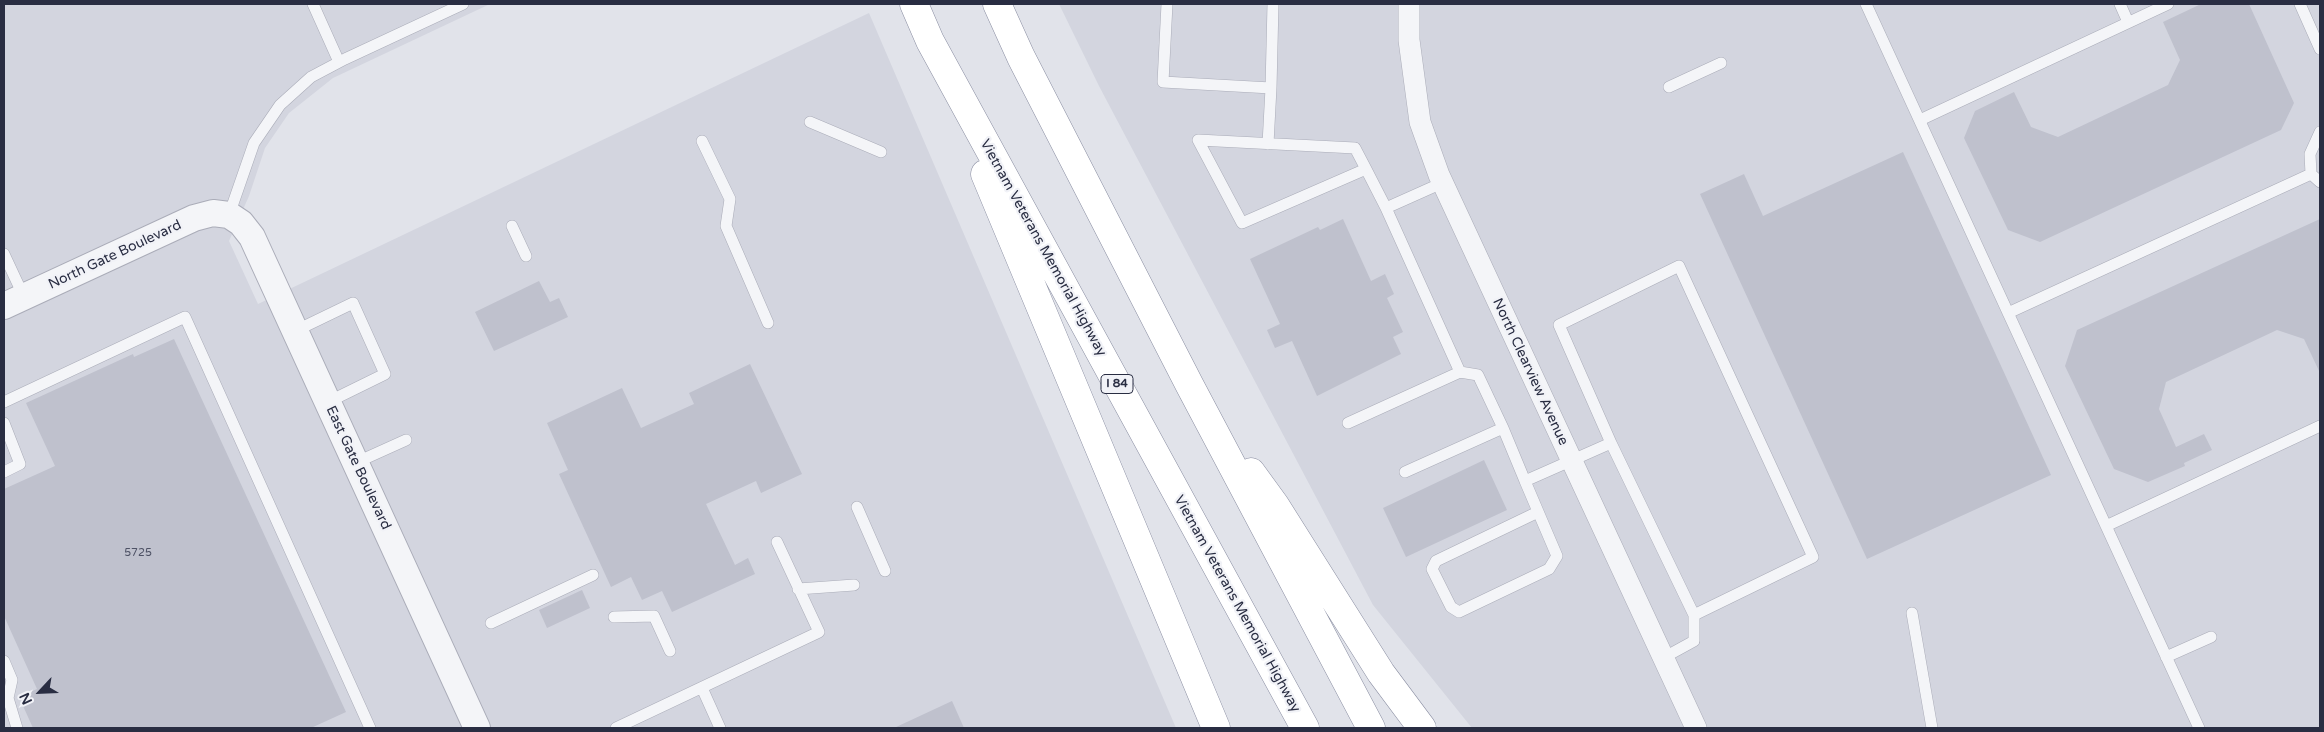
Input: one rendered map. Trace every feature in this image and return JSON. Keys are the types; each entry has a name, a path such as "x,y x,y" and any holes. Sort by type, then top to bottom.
{"highway":[{"name":"Vietnam Veterans Memorial Highway","path":"914,4 930,41 1305,728"},
{"path":"997,4 1021,57 1189,384 1371,728"},
{"path":"930,41 1216,728"},
{"path":"1189,384 1275,505 1381,673 1422,728"}],"street":[{"name":"North Clearview Avenue","path":"1409,4 1409,40 1420,122 1442,183 1696,728"},
{"name":"North Gate Boulevard","path":"14,301 194,218 213,213 229,215"},
{"name":"East Gate Boulevard","path":"229,215 241,223 252,237 478,728"}],"lane":[{"path":"313,4 339,62"},
{"path":"229,215 254,143 280,105 311,77 463,4"},
{"path":"1167,4 1163,82 1271,88"},
{"path":"1268,144 1273,4"},
{"path":"1866,4 2199,728"},
{"path":"2120,4 2128,22"},
{"path":"1920,120 2168,4"},
{"path":"2300,4 2320,49"},
{"path":"1669,87 1721,63"},
{"path":"810,122 881,152"},
{"path":"2320,132 2310,154 2311,174 2320,182"},
{"path":"1366,169 1242,223 1198,140 1355,148 1366,169 1386,208 1460,372"},
{"path":"702,141 730,199 726,226 768,323"},
{"path":"2008,313 2311,174"},
{"path":"1386,208 1442,183"},
{"path":"512,226 526,256"},
{"path":"4,254 14,301"},
{"path":"1663,658 1694,641 1694,615 1611,443 1560,325 1679,266 1813,557 1694,615"},
{"path":"295,331 354,302 385,374 328,402"},
{"path":"4,402 184,317 370,728"},
{"path":"1348,422 1460,372 1478,375 1558,556 1550,569 1459,612 1451,607 1432,569 1436,561 1538,512"},
{"path":"4,423 20,464 4,472"},
{"path":"2106,526 2320,426"},
{"path":"1405,472 1503,428"},
{"path":"356,463 406,440"},
{"path":"1525,481 1611,443"},
{"path":"856,507 885,571"},
{"path":"616,728 819,632 777,542"},
{"path":"491,622 593,575"},
{"path":"798,589 854,585"},
{"path":"1912,613 1932,728"},
{"path":"614,617 654,616 670,651"},
{"path":"2166,657 2211,637"},
{"path":"4,662 12,680 8,698 17,728"},
{"path":"702,688 720,728"}],"shaded area":[{"path":"4,4 490,4 333,78 289,113 265,148 249,196 229,241 258,304 869,13 1176,728 4,728"},
{"path":"1059,4 2320,4 2320,728 1472,728 1373,605 1099,86"}],"building":[{"path":"2201,4 2249,4 2294,103 2281,130 2040,242 2008,230 1964,138 1975,111 2014,92 2031,127 2058,137 2168,85 2180,60 2163,22"},
{"path":"1903,152 2051,475 1867,559 1700,194 1744,174 1763,216"},
{"path":"1343,219 1371,281 1385,274 1394,294 1387,298 1403,332 1393,337 1401,354 1317,396 1292,341 1275,348 1267,330 1280,324 1250,259 1318,227 1320,230"},
{"path":"2320,219 2320,373 2304,339 2277,330 2166,382 2159,409 2176,447 2204,434 2212,450 2184,463 2185,466 2148,482 2114,469 2065,366 2077,330"},
{"path":"539,281 550,302 559,298 568,317 494,351 475,312"},
{"path":"174,339 346,712 311,728 33,728 19,697 37,689 4,616 4,489 55,466 26,403 133,354 134,357"},
{"path":"750,364 802,474 761,493 756,481 706,504 735,565 748,558 755,574 672,612 662,591 642,600 631,577 611,587 559,474 568,470 547,423 622,388 641,428 694,404 689,393"},
{"path":"1484,460 1507,510 1406,557 1383,508"},
{"path":"582,590 590,608 547,628 539,610"},
{"path":"952,701 964,728 894,728"}]}
